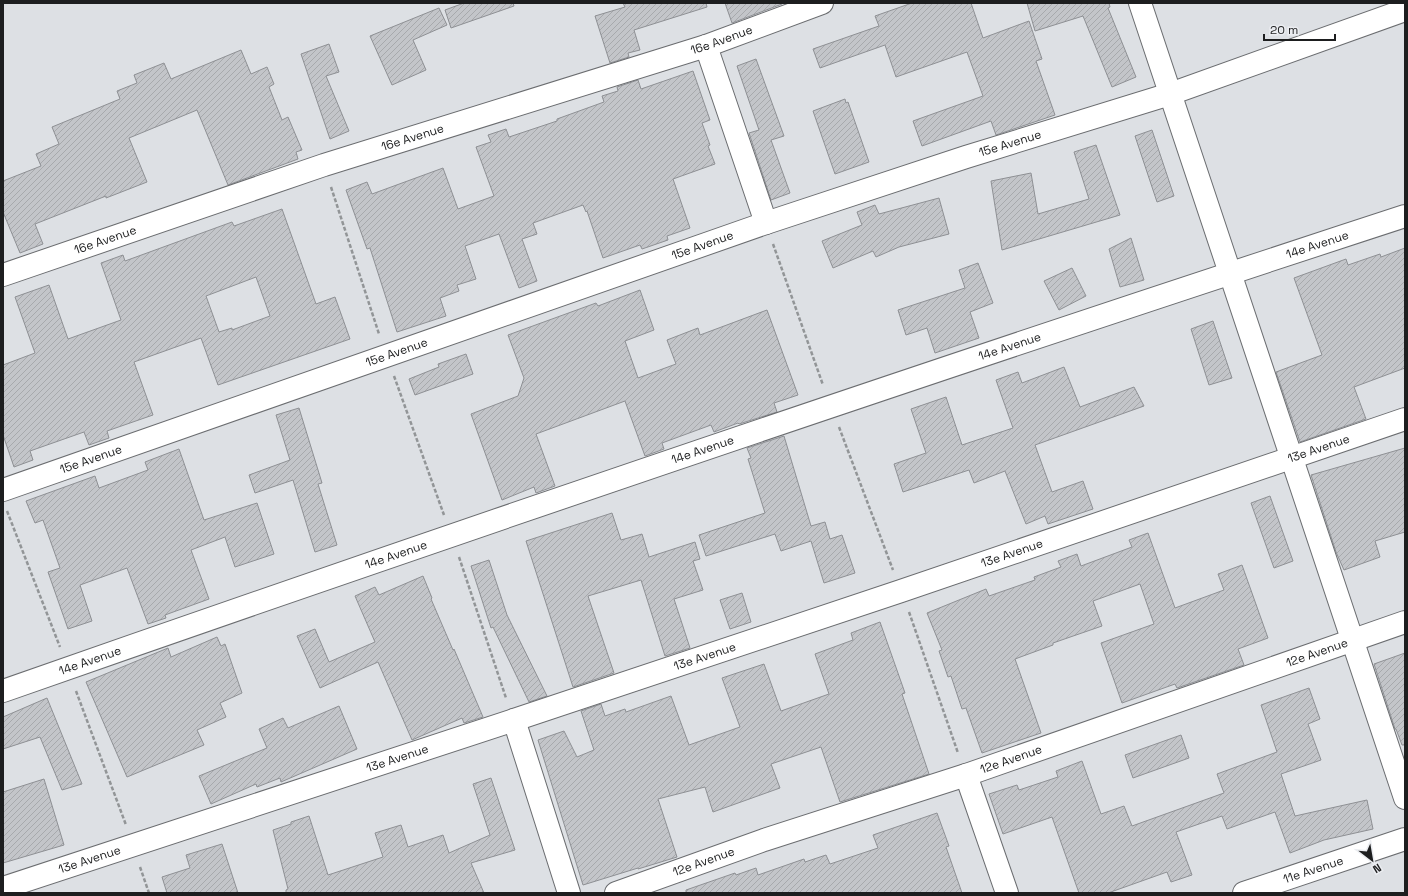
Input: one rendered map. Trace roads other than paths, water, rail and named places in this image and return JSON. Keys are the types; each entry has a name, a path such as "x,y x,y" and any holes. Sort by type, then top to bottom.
{"street":[{"name":"16e Avenue","path":"3,275 324,165 706,46 822,3"},
{"path":"1140,3 1405,798"},
{"name":"15e Avenue","path":"4,499 387,357 766,223 966,157 1170,94 1405,10"},
{"path":"706,46 766,223"},
{"name":"14e Avenue","path":"3,691 452,535 1229,273 1405,216"},
{"name":"13e Avenue","path":"3,888 514,720 1405,419"},
{"name":"12e Avenue","path":"616,893 764,840 966,775 1405,622"},
{"path":"514,720 569,893"},
{"path":"966,775 1007,893"},
{"name":"11e Avenue","path":"1244,893 1405,839"}]}
